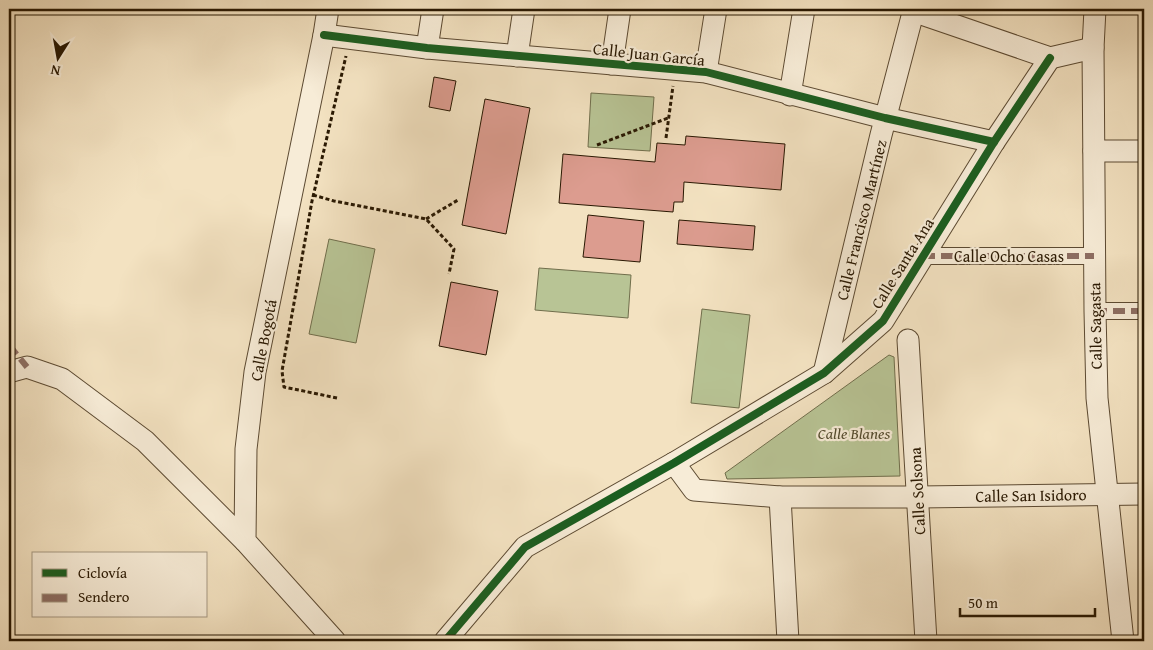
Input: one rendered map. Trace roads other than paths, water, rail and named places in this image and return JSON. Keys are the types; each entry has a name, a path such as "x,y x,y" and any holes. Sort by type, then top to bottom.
{"street":[{"name":"Calle Bogotá","path":"245,541 246,449 255,372 328,9"},
{"path":"428,48 433,9"},
{"path":"517,56 524,9"},
{"path":"612,64 620,9"},
{"path":"706,72 716,9"},
{"path":"790,95 804,9"},
{"name":"Calle Sagasta","path":"1095,9 1093,48 1094,256 1097,398 1122,641"},
{"path":"913,10 1050,58 1093,48"},
{"name":"Calle Francisco Martínez","path":"824,373 913,10"},
{"name":"Calle Juan García","path":"324,35 428,48 706,72 790,95 994,142"},
{"name":"Calle Santa Ana","path":"445,641 525,547 674,463 824,373 883,321 994,142 1050,58"},
{"path":"1094,151 1144,151"},
{"name":"Calle Ocho Casas","path":"923,256 1094,256"},
{"path":"1095,310 1144,311"},
{"name":"Calle Solsona","path":"908,340 926,641"},
{"path":"9,372 27,367 62,379 145,441 245,541 335,641"},
{"path":"674,463 694,490 780,496 918,497"},
{"name":"Calle San Isidoro","path":"918,497 1144,494"},
{"path":"780,496 788,641"}],"park label":[{"name":"Calle Blanes","path":"854,433"}]}
